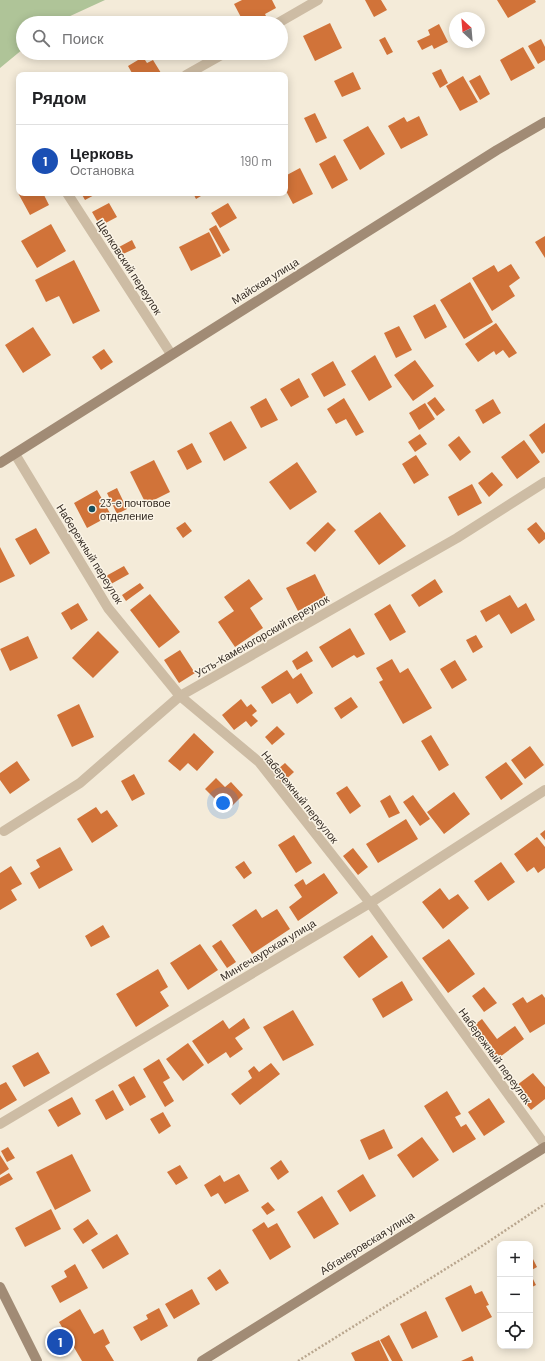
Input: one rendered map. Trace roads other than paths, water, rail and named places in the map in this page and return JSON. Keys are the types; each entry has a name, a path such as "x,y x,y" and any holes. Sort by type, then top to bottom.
{"street":[{"path":"288,17 318,0"},
{"path":"191,72 213,60"},
{"name":"Майская улица","path":"0,463 497,150 545,122"},
{"name":"Щелковский переулок","path":"69,196 171,354"},
{"name":"Набережный переулок","path":"15,454 108,608 180,696 258,762 370,903 545,1146"},
{"name":"Усть-Каменогорский переулок","path":"4,831 80,783 180,696 457,538 545,482"},
{"name":"Мингечаурская улица","path":"0,1124 370,903 545,790"},
{"name":"Абганеровская улица","path":"202,1361 545,1146"},
{"path":"0,1288 37,1361"}],"place":[{"name":"23-е почтовое отделение","path":"92,509"},
{"name":"Церковь","path":"60,1342"}]}
